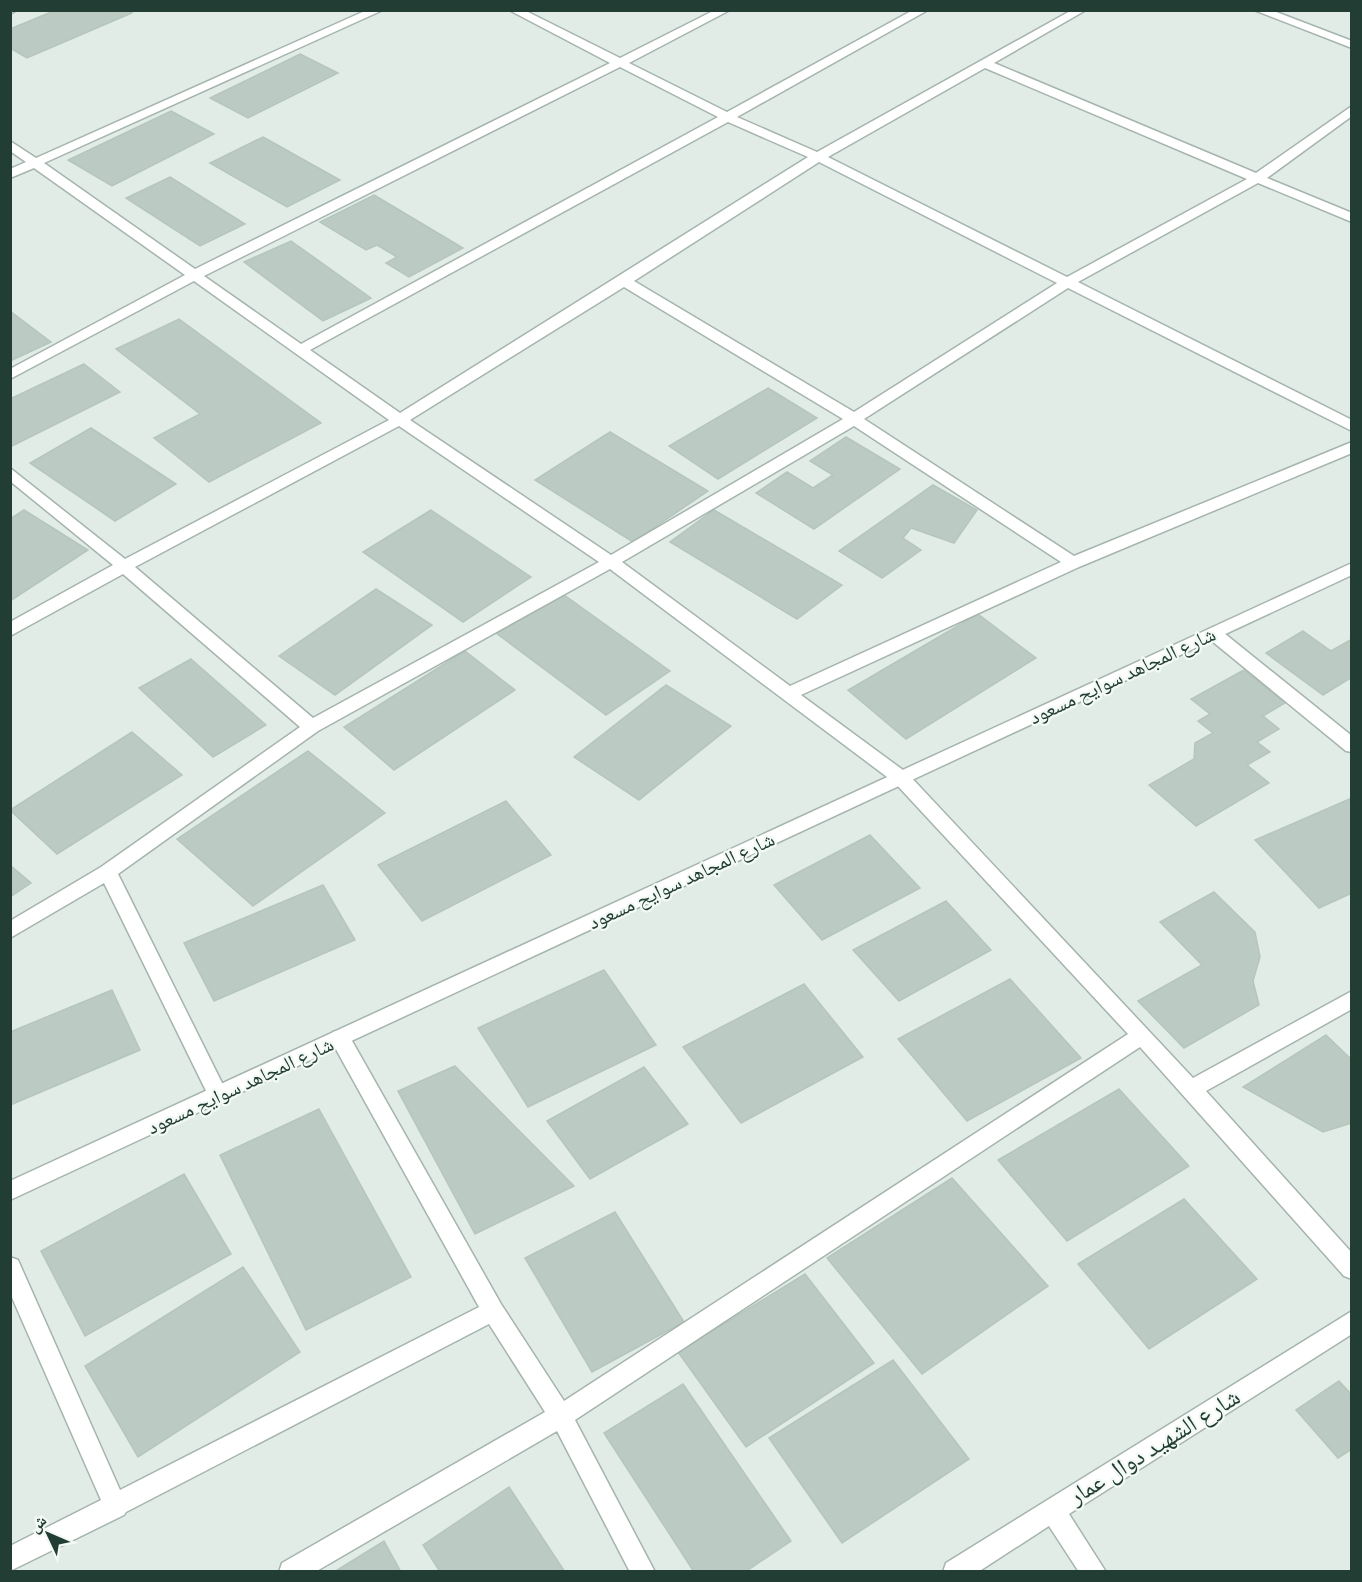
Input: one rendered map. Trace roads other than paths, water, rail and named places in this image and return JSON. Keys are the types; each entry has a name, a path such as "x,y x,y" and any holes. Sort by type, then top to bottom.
{"street":[{"path":"10,174 378,10"},
{"path":"514,10 730,118 818,157 1065,284 1352,426"},
{"path":"10,375 193,276 725,10"},
{"path":"302,349 730,118 923,10"},
{"path":"10,630 124,566 400,420 818,157 1080,10"},
{"path":"1259,10 1352,45"},
{"path":"985,64 1352,218"},
{"path":"10,931 108,872 312,727 611,562 854,419 1065,284 1258,178 1352,110"},
{"path":"10,145 400,420 611,562 901,778 1191,1089 1352,1269"},
{"path":"624,281 854,419 1073,563"},
{"path":"788,694 1073,563 1352,447"},
{"path":"10,473 124,566 312,727"},
{"name":"شارع المجاهد سوايح مسعود","path":"10,1191 1352,568"},
{"path":"1213,633 1352,746"},
{"path":"108,872 218,1095"},
{"path":"1191,1089 1352,999"},
{"path":"291,1572 561,1416 1141,1036"},
{"path":"340,1038 493,1311 561,1416 643,1572"},
{"path":"10,1267 116,1508"},
{"path":"10,1560 116,1508 493,1311"},
{"name":"شارع الشهيد دوال عمار","path":"955,1572 1352,1321"},
{"path":"1052,1510 1094,1572"}]}
